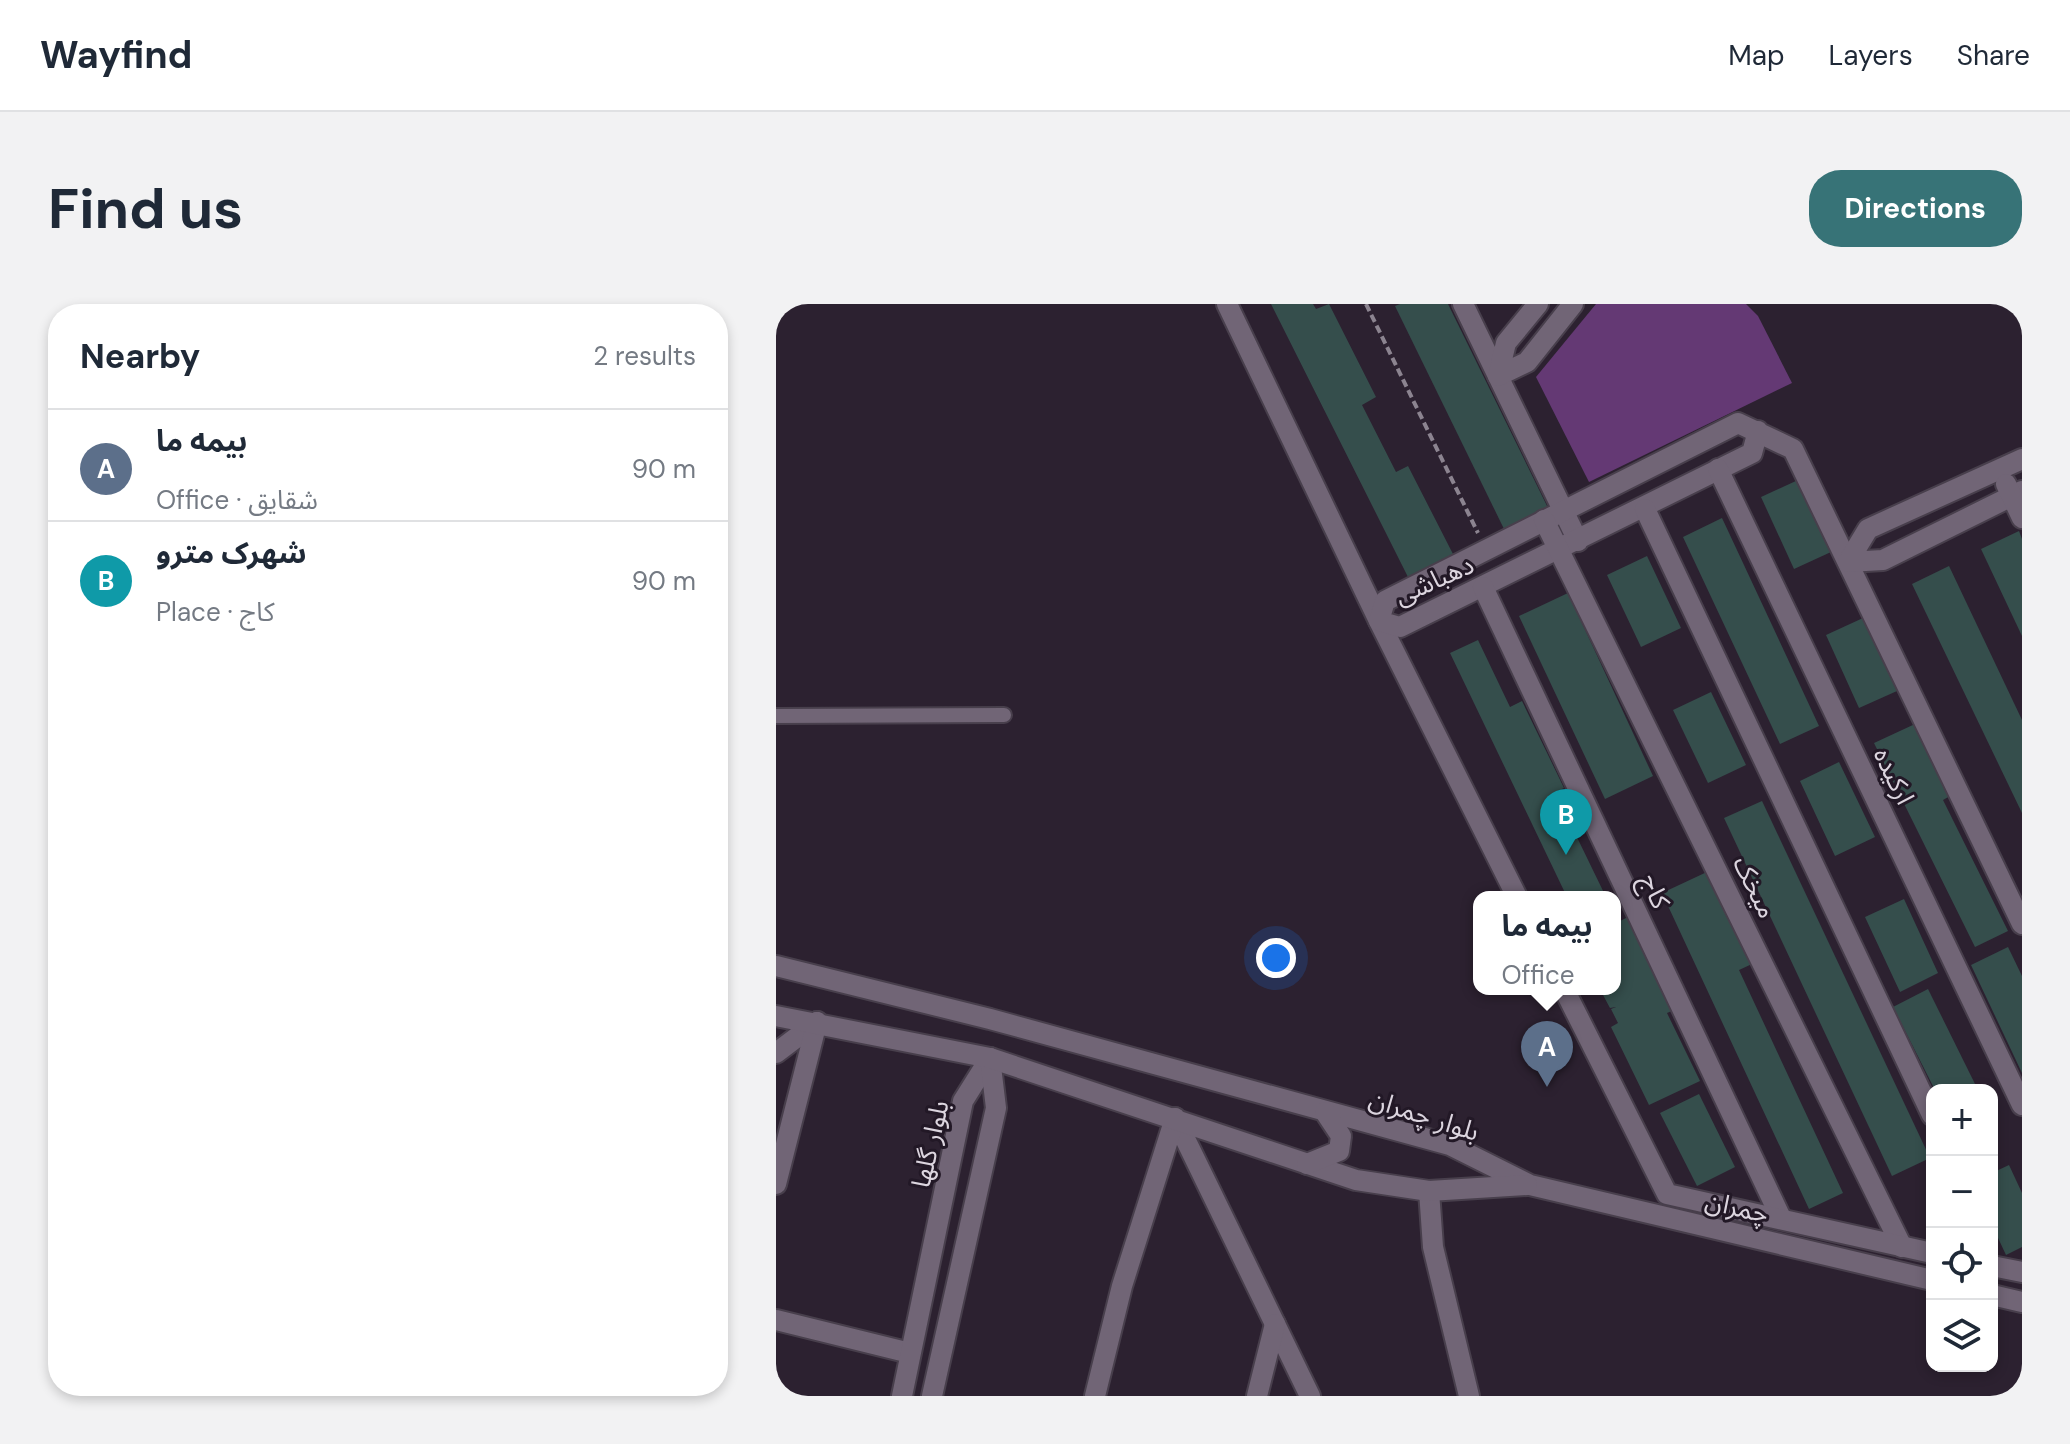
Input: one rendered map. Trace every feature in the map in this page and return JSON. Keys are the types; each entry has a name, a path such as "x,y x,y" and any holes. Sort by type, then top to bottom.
{"street":[{"path":"1227,304 1379,621 1514,891"},
{"path":"1463,304 1563,511 1569,546"},
{"path":"1498,376 1506,343 1538,304"},
{"path":"1498,376 1527,362 1573,304"},
{"name":"دهباشی","path":"1738,423 1758,431 1752,453 1645,509 1400,627 1379,621 1385,601 1486,550 1738,423"},
{"path":"1758,431 1793,449 2019,910"},
{"path":"1848,562 1868,529 2022,459"},
{"name":"ارکیده","path":"1718,469 2022,1105"},
{"path":"2000,469 2017,494 2022,518"},
{"path":"1848,562 1883,560 2017,494"},
{"path":"1645,509 1926,1102"},
{"path":"1544,520 1569,546"},
{"name":"میخک","path":"1569,546 1902,1247"},
{"name":"کاج","path":"1483,587 1781,1218"},
{"name":"بلوار چمران","path":"776,966 990,1019 1450,1145 1530,1185"},
{"path":"1567,995 1667,1194 1926,1252"},
{"path":"776,1016 990,1058 1356,1180 1429,1191 1530,1185"},
{"path":"776,1053 817,1022"},
{"path":"776,1184 817,1022"},
{"path":"932,1396 996,1108 990,1058"},
{"name":"بلوار گلها","path":"902,1396 963,1101 990,1058"},
{"path":"1307,1164 1339,1151 1341,1136 1325,1112"},
{"path":"1175,1118 1310,1396"},
{"path":"1095,1396 1122,1286 1175,1118"},
{"name":"چمران","path":"1530,1185 1926,1279"},
{"path":"1429,1191 1433,1247 1469,1396"},
{"path":"1998,1267 2022,1272"},
{"path":"1998,1296 2022,1302"},
{"path":"776,1320 910,1353"},
{"path":"1257,1396 1275,1324"}],"lane":[{"path":"776,716 1004,715"}],"path":[{"path":"1366,304 1486,550"}],"shaded area":[{"path":"1596,304 1746,304 1758,316 1792,383 1589,482 1536,377"}],"building":[{"path":"1271,304 1313,304 1316,309 1329,304 1376,397 1362,405 1396,472 1408,466 1454,556 1409,579"},
{"path":"1448,304 1549,510 1505,531 1395,306"},
{"path":"1798,480 1831,552 1794,569 1761,497"},
{"path":"1722,518 1819,726 1780,744 1683,537"},
{"path":"2019,531 2022,539 2022,636 1981,549"},
{"path":"1647,556 1681,628 1641,647 1607,575"},
{"path":"1949,566 2022,720 2022,813 1912,584"},
{"path":"1568,593 1653,776 1605,799 1519,616"},
{"path":"1863,618 1897,691 1859,708 1826,635"},
{"path":"1478,640 1510,707 1522,701 1564,788 1555,792 1603,891 1564,891 1450,653"},
{"path":"1711,692 1746,765 1708,783 1673,710"},
{"path":"1915,724 1950,796 1943,800 2008,931 1975,947 1874,743"},
{"path":"1839,762 1875,837 1835,856 1800,781"},
{"path":"1762,801 1926,1150 1926,1160 1892,1176 1724,818"},
{"path":"1709,871 1752,964 1739,970 1843,1193 1809,1209 1662,893"},
{"path":"1904,899 1938,973 1900,992 1865,917"},
{"path":"1628,917 1672,1011 1667,1013 1700,1081 1649,1105 1611,1027 1618,1023 1611,1009 1616,1007 1610,1008 1603,995 1621,995 1621,920"},
{"path":"2008,947 2022,976 2022,1073 1971,965"},
{"path":"1928,989 1975,1084 1932,1084 1893,1007"},
{"path":"1699,1094 1735,1167 1697,1186 1660,1113"},
{"path":"2009,1165 2022,1193 2022,1247 2006,1255 1998,1238 1998,1170"}],"place":[{"name":"شهرک مترو","path":"1566,855"},
{"name":"بیمه ما","path":"1547,1087"}]}
